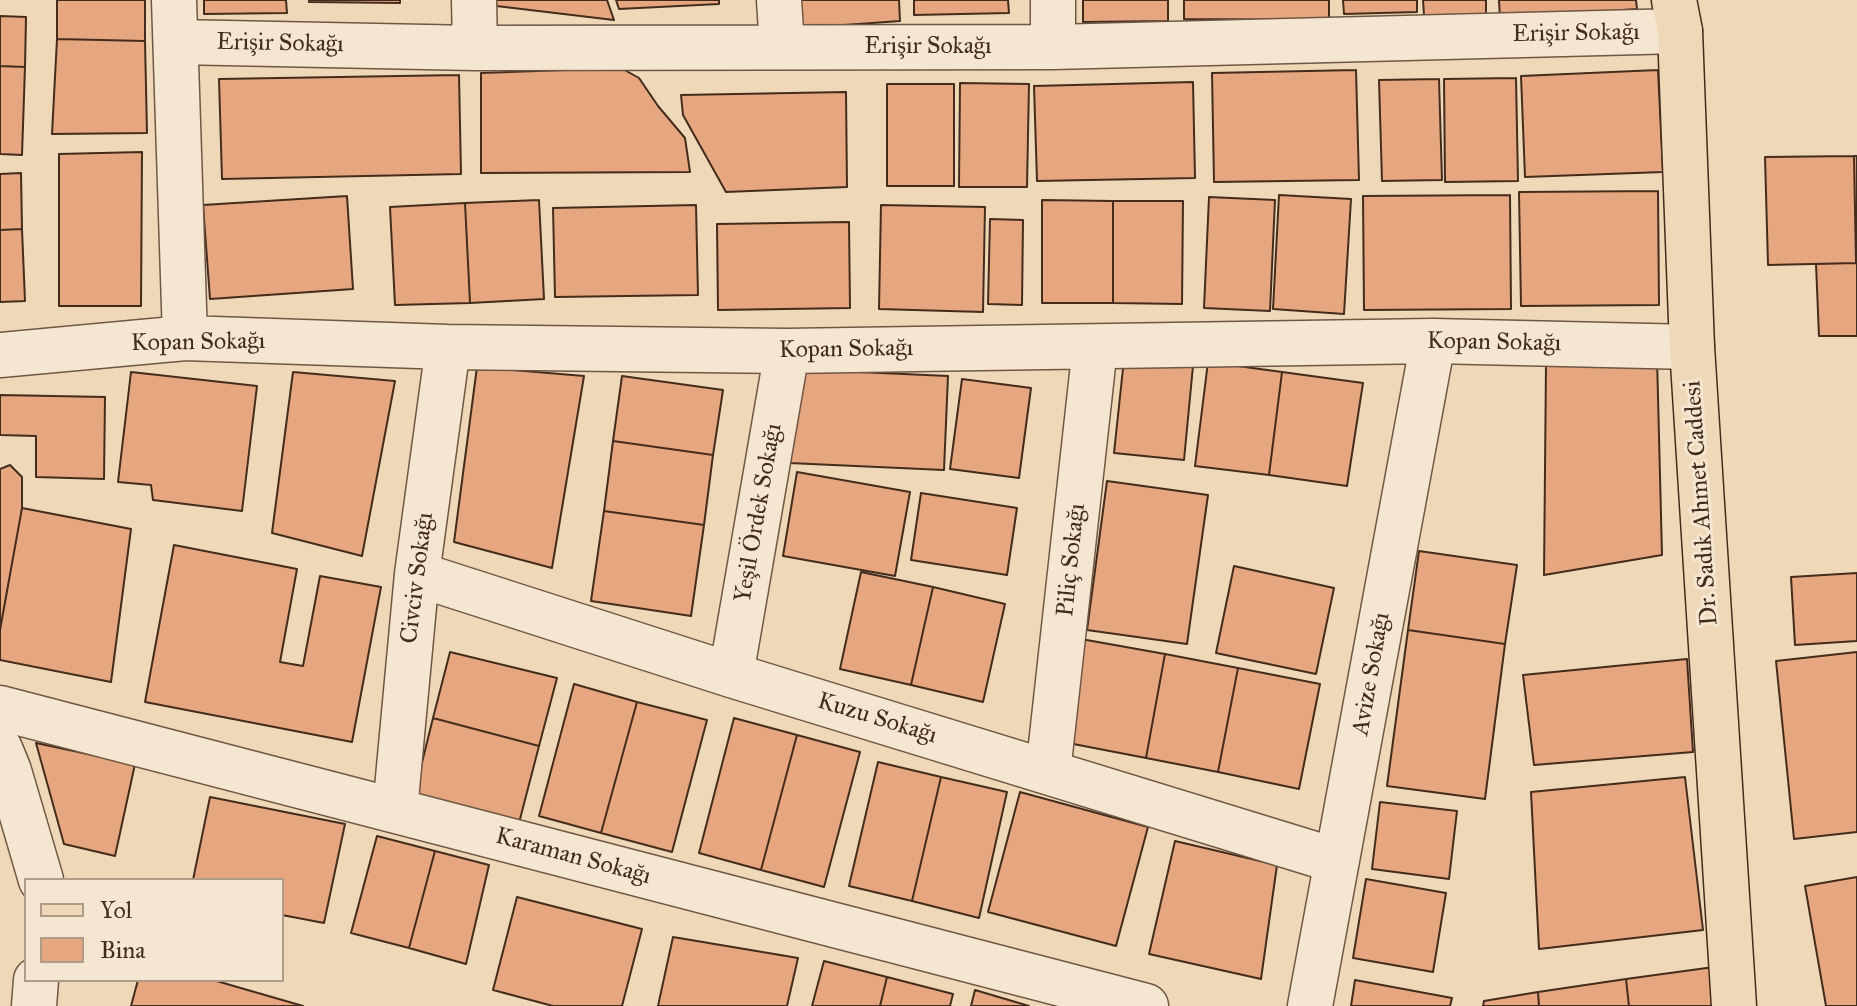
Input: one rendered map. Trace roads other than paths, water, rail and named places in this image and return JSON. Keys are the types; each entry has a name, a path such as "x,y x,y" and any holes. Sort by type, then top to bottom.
{"main road":[{"name":"Dr. Sadık Ahmet Caddesi","path":"1677,16 1692,347 1734,1006"}],"street":[{"path":"474,0 475,48"},
{"path":"779,0 782,47"},
{"path":"1053,0 1053,47"},
{"name":"Erişir Sokağı","path":"175,21 475,48 1053,47 1677,16"},
{"path":"175,21 185,338"},
{"name":"Kopan Sokağı","path":"0,355 185,338 448,347 787,351 1433,341 1692,347"},
{"name":"Avize Sokağı","path":"1310,1006 1433,341"},
{"name":"Civciv Sokağı","path":"395,810 417,574 448,347"},
{"name":"Piliç Sokağı","path":"1048,772 1095,347"},
{"name":"Yeşil Ördek Sokağı","path":"731,675 787,351"},
{"name":"Kuzu Sokağı","path":"417,574 731,675 1337,861"},
{"name":"Karaman Sokağı","path":"0,708 1146,1006"},
{"path":"0,749 40,878"},
{"path":"34,1006 36,982"}]}
